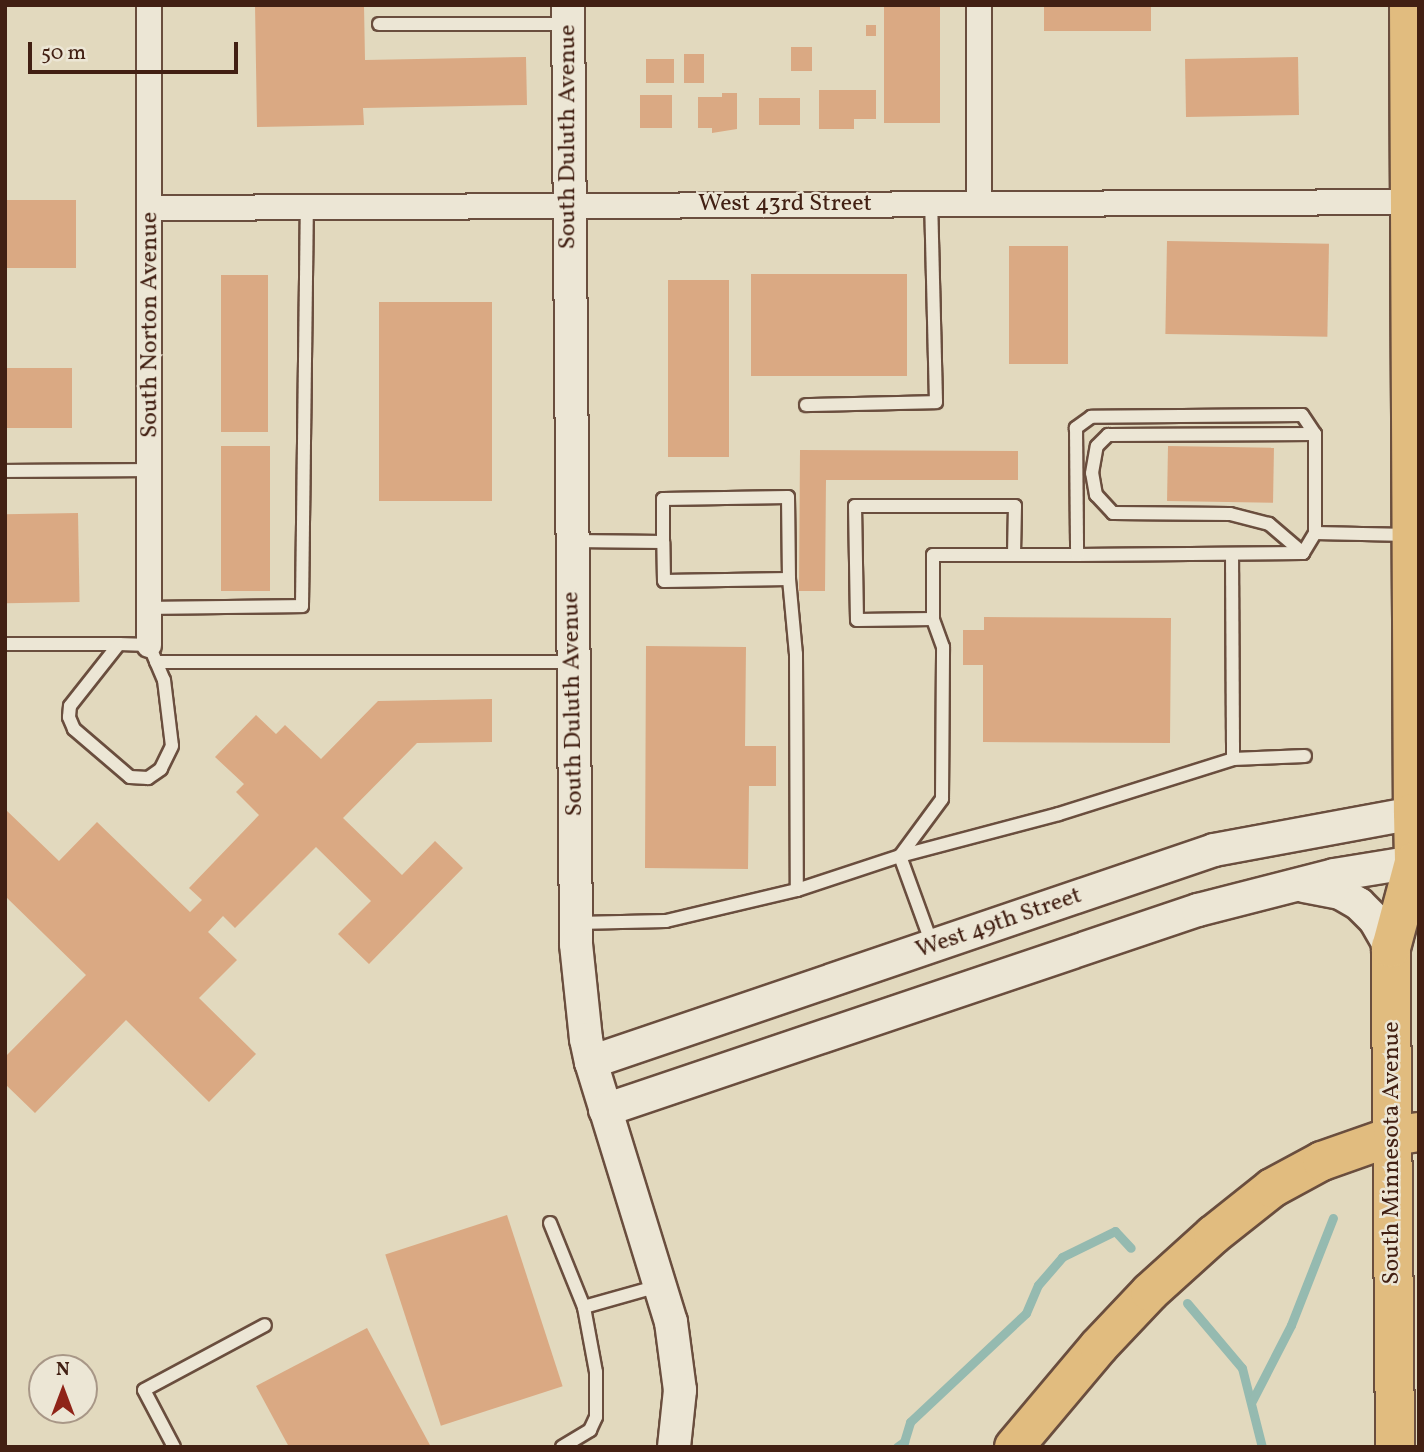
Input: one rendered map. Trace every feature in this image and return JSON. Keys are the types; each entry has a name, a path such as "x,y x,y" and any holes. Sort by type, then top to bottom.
{"main road":[{"name":"South Minnesota Avenue","path":"1395,1447 1406,1134 1391,948 1416,871 1413,813 1415,202 1409,5"},
{"path":"1014,1447 1099,1346 1213,1235 1272,1188 1322,1161 1406,1134"}],"street":[{"name":"South Norton Avenue","path":"149,5 149,608 153,654"},
{"path":"979,5 979,204"},
{"name":"South Duluth Avenue","path":"568,15 576,923 580,992 591,1062 662,1284 678,1356 680,1390 674,1447"},
{"name":"West 43rd Street","path":"151,208 1415,202"},
{"name":"West 49th Street","path":"591,1062 1214,850 1413,813"},
{"name":"West 49th Street","path":"605,1110 1105,939 1292,885 1416,871"},
{"path":"1292,885 1340,893 1359,904 1375,920 1391,948"}],"lane":[{"path":"379,24 568,15"},
{"path":"806,405 936,402 931,204"},
{"path":"149,608 302,606 307,208"},
{"path":"1077,555 1076,428 1091,417 1302,415 1315,434 1315,533 1303,553"},
{"path":"1303,553 1269,524 1230,514 1113,513 1096,495 1092,472 1097,446 1108,435 1315,434"},
{"path":"5,471 150,470"},
{"path":"789,579 664,581 663,499 788,497 789,579 796,654 797,890"},
{"path":"933,619 856,620 855,506 1014,506 1014,555"},
{"path":"1315,533 1414,543"},
{"path":"573,541 663,542"},
{"path":"900,856 942,799 943,647 933,619 933,555 1303,553"},
{"path":"1232,554 1233,760"},
{"path":"5,644 119,644 153,654 574,662"},
{"path":"119,644 70,706 69,717 74,729 130,777 148,778 161,769 172,746 164,680 153,654"},
{"path":"576,923 666,921 797,890 900,856 1059,814 1233,760 1305,756"},
{"path":"900,856 933,946"},
{"path":"550,1223 584,1307 596,1372 596,1417 590,1430 562,1447"},
{"path":"584,1307 662,1284"},
{"path":"174,1447 144,1390 265,1325"}],"building":[{"path":"255,5 364,5 365,60 526,57 527,105 363,108 364,125 257,127"},
{"path":"1044,5 1151,5 1151,31 1044,31"},
{"path":"884,7 940,7 940,123 884,123"},
{"path":"866,25 876,25 876,36 866,36"},
{"path":"791,47 812,47 812,71 791,71"},
{"path":"684,54 704,54 704,83 684,83"},
{"path":"1298,57 1299,115 1186,117 1185,59"},
{"path":"646,59 674,59 674,83 646,83"},
{"path":"819,90 876,90 876,119 854,119 854,129 819,129"},
{"path":"722,93 737,93 737,129 712,133 712,128 698,128 698,97 722,97"},
{"path":"640,95 672,95 672,128 640,128"},
{"path":"759,98 800,98 800,125 759,125"},
{"path":"5,200 76,200 76,268 5,268"},
{"path":"1167,241 1329,244 1327,337 1165,334"},
{"path":"1009,246 1068,246 1068,364 1009,364"},
{"path":"751,274 907,274 907,376 751,376"},
{"path":"221,275 268,275 268,432 221,432"},
{"path":"668,280 729,280 729,457 668,457"},
{"path":"379,302 492,302 492,501 379,501"},
{"path":"5,368 72,368 72,428 5,428"},
{"path":"221,446 270,446 270,591 221,591"},
{"path":"1168,446 1274,448 1273,503 1167,501"},
{"path":"800,450 1018,451 1018,480 826,480 825,591 799,591"},
{"path":"78,513 80,602 7,603 5,514"},
{"path":"984,617 1171,618 1170,743 983,742 983,665 963,665 963,630 984,630"},
{"path":"646,646 746,647 745,746 776,746 776,786 749,786 748,869 645,868"},
{"path":"492,699 492,742 417,743 343,818 402,875 435,841 463,868 369,964 338,934 371,901 316,847 235,928 223,916 208,932 237,960 199,998 256,1054 209,1102 126,1020 35,1113 5,1084 5,1057 86,975 5,896 5,809 59,861 97,822 190,912 202,900 189,888 259,815 236,792 244,784 215,757 256,715 276,734 285,725 321,759 378,701"},
{"path":"507,1215 563,1386 441,1426 385,1255"},
{"path":"367,1328 431,1447 289,1447 256,1386"}],"waterway":[{"path":"1252,1401 1291,1325 1333,1218"},
{"path":"897,1447 904,1442 910,1422 1026,1313 1038,1285 1062,1257 1115,1231 1131,1248"},
{"path":"1187,1303 1242,1368 1262,1447"}]}
